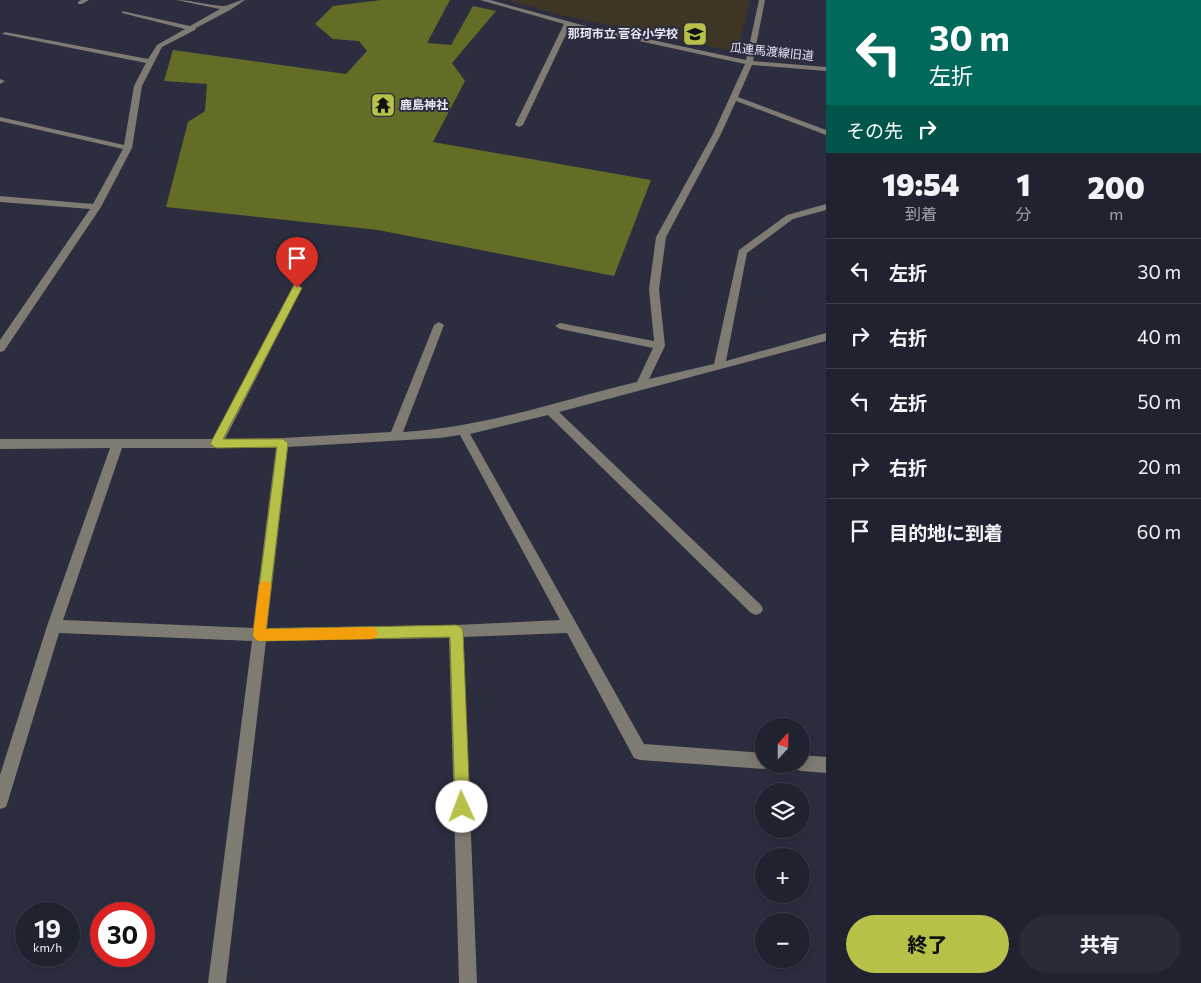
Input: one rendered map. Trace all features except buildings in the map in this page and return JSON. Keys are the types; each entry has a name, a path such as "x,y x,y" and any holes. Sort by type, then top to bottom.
{"street":[{"path":"179,0 228,9"},
{"path":"0,348 96,207 128,148 138,86 159,46 193,29 242,0"},
{"name":"瓜連馬渡線旧道","path":"484,0 568,24 664,46 749,63 826,69"},
{"path":"641,385 660,346 654,289 661,237 700,166 749,63 762,0"},
{"path":"124,12 193,29"},
{"path":"519,125 568,24"},
{"path":"5,34 151,62"},
{"path":"734,98 826,133"},
{"path":"0,119 128,148"},
{"path":"0,199 96,207"},
{"path":"719,366 742,252 790,217 826,207"},
{"path":"216,444 297,288"},
{"path":"395,437 439,325"},
{"path":"560,326 660,346"},
{"path":"0,444 283,443 463,431 719,366 798,342 826,337"},
{"path":"550,410 756,609"},
{"path":"463,431 640,752 755,760"},
{"path":"217,983 283,443"},
{"path":"0,800 54,626 117,444"},
{"path":"54,626 259,635 456,631 571,626"},
{"path":"456,631 468,983"},
{"path":"810,764 826,765"}],"shaded area":[{"name":"那珂市立 菅谷小学校","path":"506,0 750,0 737,52 560,15"}],"green space":[{"path":"381,0 450,0 427,43 451,45 473,6 496,11 452,63 465,81 433,142 651,180 614,276 378,230 166,207 188,122 205,111 207,84 164,81 173,50 346,74 367,51 359,41 333,39 315,24 333,6"}],"slow traffic":[{"path":"265,586 259,635 372,633"}],"place":[{"name":"那珂市立 菅谷小学校","path":"695,34"},
{"name":"鹿島神社","path":"383,105"}],"route":[{"path":"297,288 216,444 283,443 259,635 456,631 462,807"}]}
